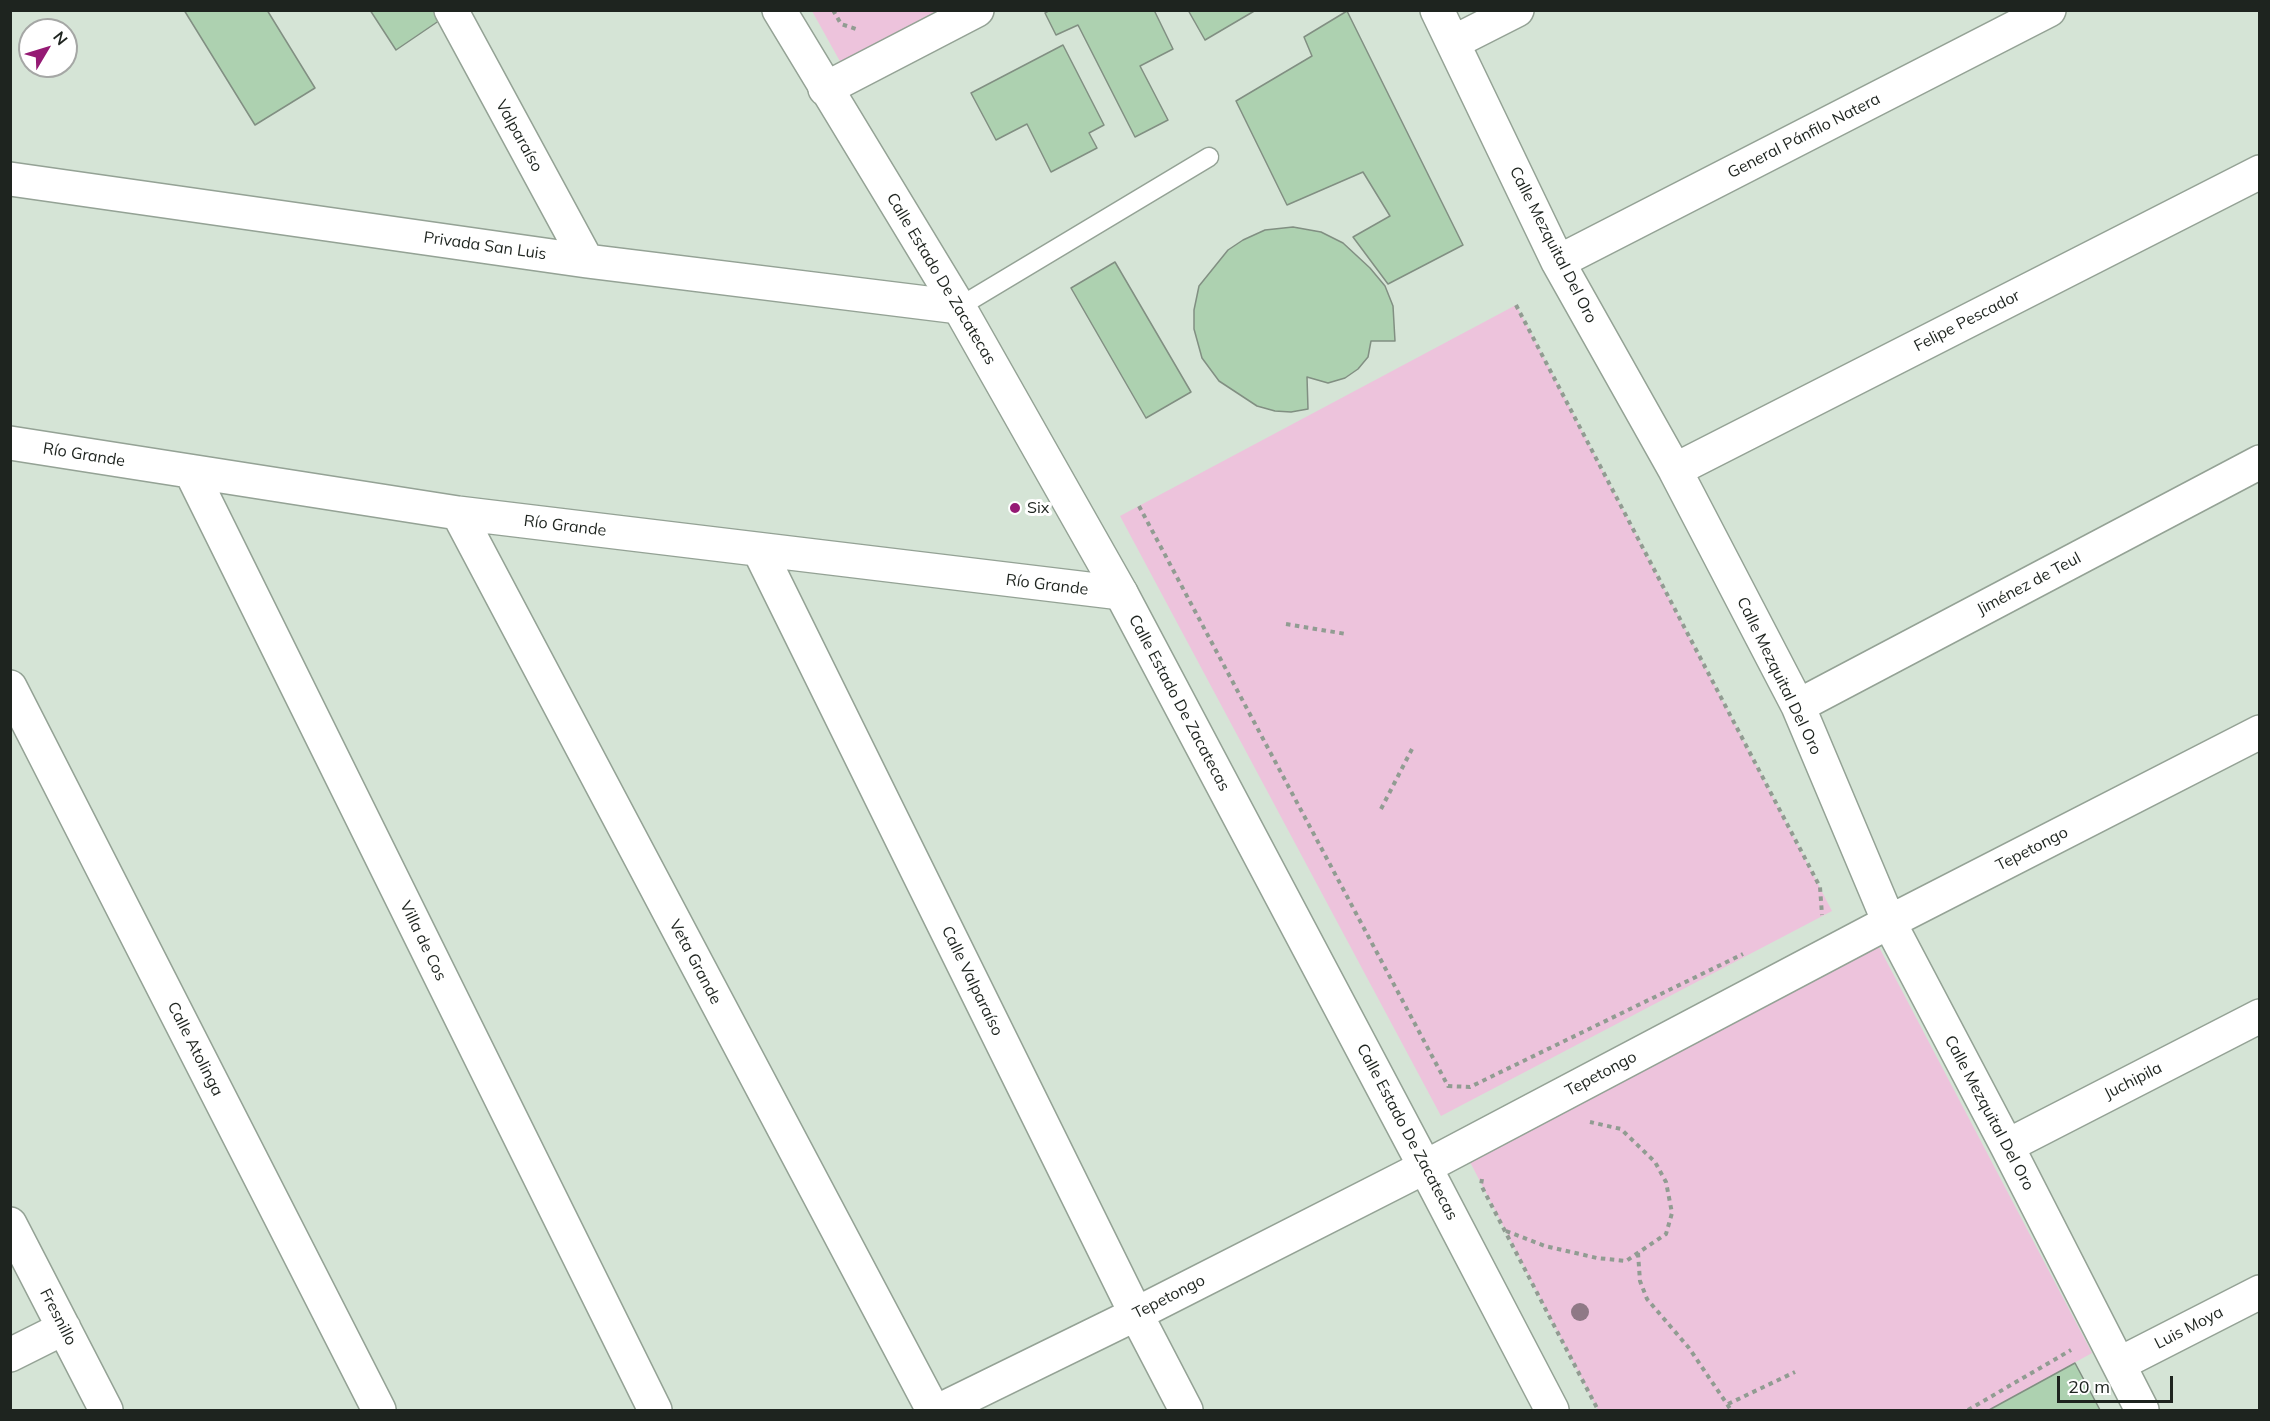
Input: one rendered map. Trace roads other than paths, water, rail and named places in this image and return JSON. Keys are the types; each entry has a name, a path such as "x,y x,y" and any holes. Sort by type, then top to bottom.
{"street":[{"name":"Valparaíso","path":"451,10 587,261"},
{"name":"Calle Estado De Zacatecas","path":"779,10 959,307 1121,593 1552,1410"},
{"path":"825,89 977,10"},
{"name":"Calle Mezquital Del Oro","path":"1437,10 1558,262 1675,470 1798,706 1889,922 2142,1410"},
{"path":"1454,42 1517,10"},
{"name":"General Pánfilo Natera","path":"1558,262 2049,10"},
{"name":"Felipe Pescador","path":"1675,470 2259,172"},
{"name":"Privada San Luis","path":"10,179 587,261 959,307"},
{"name":"Río Grande","path":"10,443 458,513 1121,593"},
{"name":"Jiménez de Teul","path":"1798,706 2259,462"},
{"name":"Villa de Cos","path":"191,472 655,1410"},
{"name":"Veta Grande","path":"458,513 933,1410"},
{"name":"Calle Valparaíso","path":"759,550 1136,1314 1186,1410"},
{"name":"Calle Atolinga","path":"10,687 379,1410"},
{"name":"Tepetongo","path":"940,1410 1136,1314 1425,1167 1889,922 2259,732"},
{"name":"Juchipila","path":"2007,1146 2259,1016"},
{"name":"Fresnillo","path":"10,1224 106,1410"},
{"name":"Luis Moya","path":"2119,1364 2259,1292"},
{"path":"10,1355 64,1328"}],"lane":[{"path":"959,307 1209,158"}],"place":[{"name":"Six","path":"1015,508"}]}
